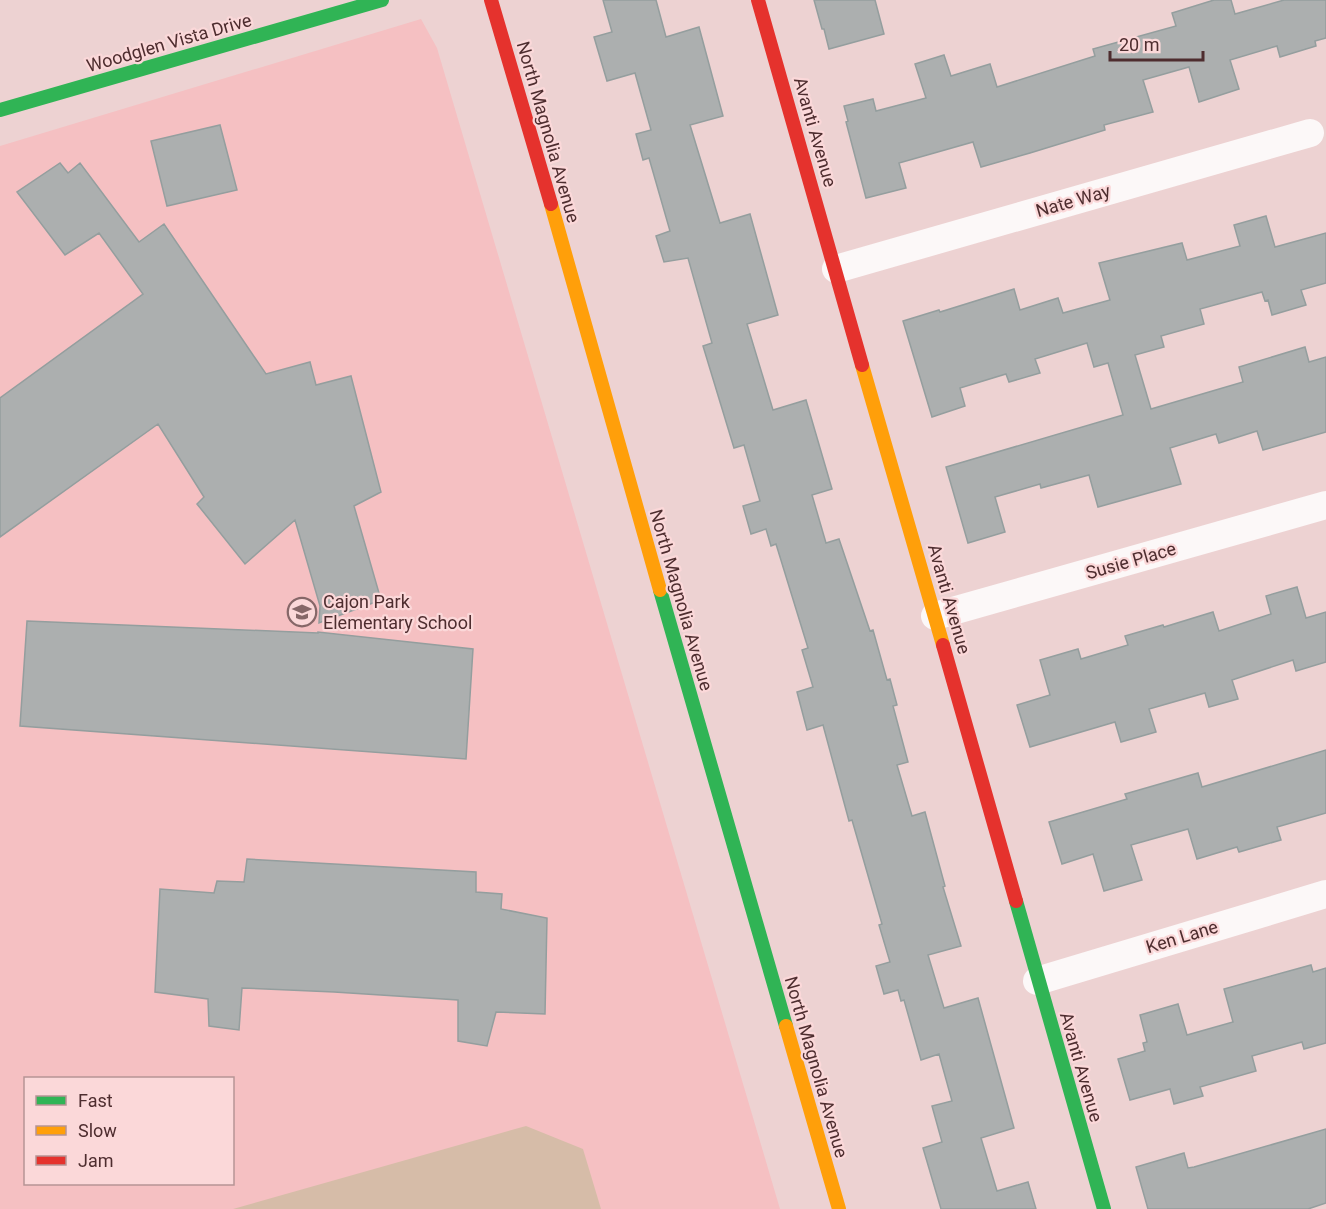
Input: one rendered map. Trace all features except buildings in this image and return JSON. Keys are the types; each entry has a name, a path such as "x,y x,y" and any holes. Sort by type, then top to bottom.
{"main road":[{"name":"Woodglen Vista Drive","path":"0,110 382,0"},
{"name":"North Magnolia Avenue","path":"491,0 705,751 839,1209"},
{"name":"Avanti Avenue","path":"758,0 1104,1209"}],"street":[{"name":"Nate Way","path":"836,269 1310,133"},
{"name":"Susie Place","path":"935,616 1326,505"},
{"name":"Ken Lane","path":"1037,981 1326,894"}],"shaded area":[{"name":"Cajon Park Elementary School","path":"421,19 437,48 780,1209 0,1209 0,146"},
{"path":"526,1126 583,1149 601,1209 233,1209"}],"traffic: fast":[{"path":"0,110 382,0"},
{"path":"660,590 786,1026"},
{"path":"1016,901 1104,1209"}],"traffic: slow":[{"path":"551,204 660,590"},
{"path":"862,365 943,645"},
{"path":"786,1026 839,1209"}],"traffic: jam":[{"path":"491,0 551,204"},
{"path":"758,0 862,365"},
{"path":"943,645 1016,901"}],"place":[{"name":"Cajon Park Elementary School","path":"302,612"}]}
